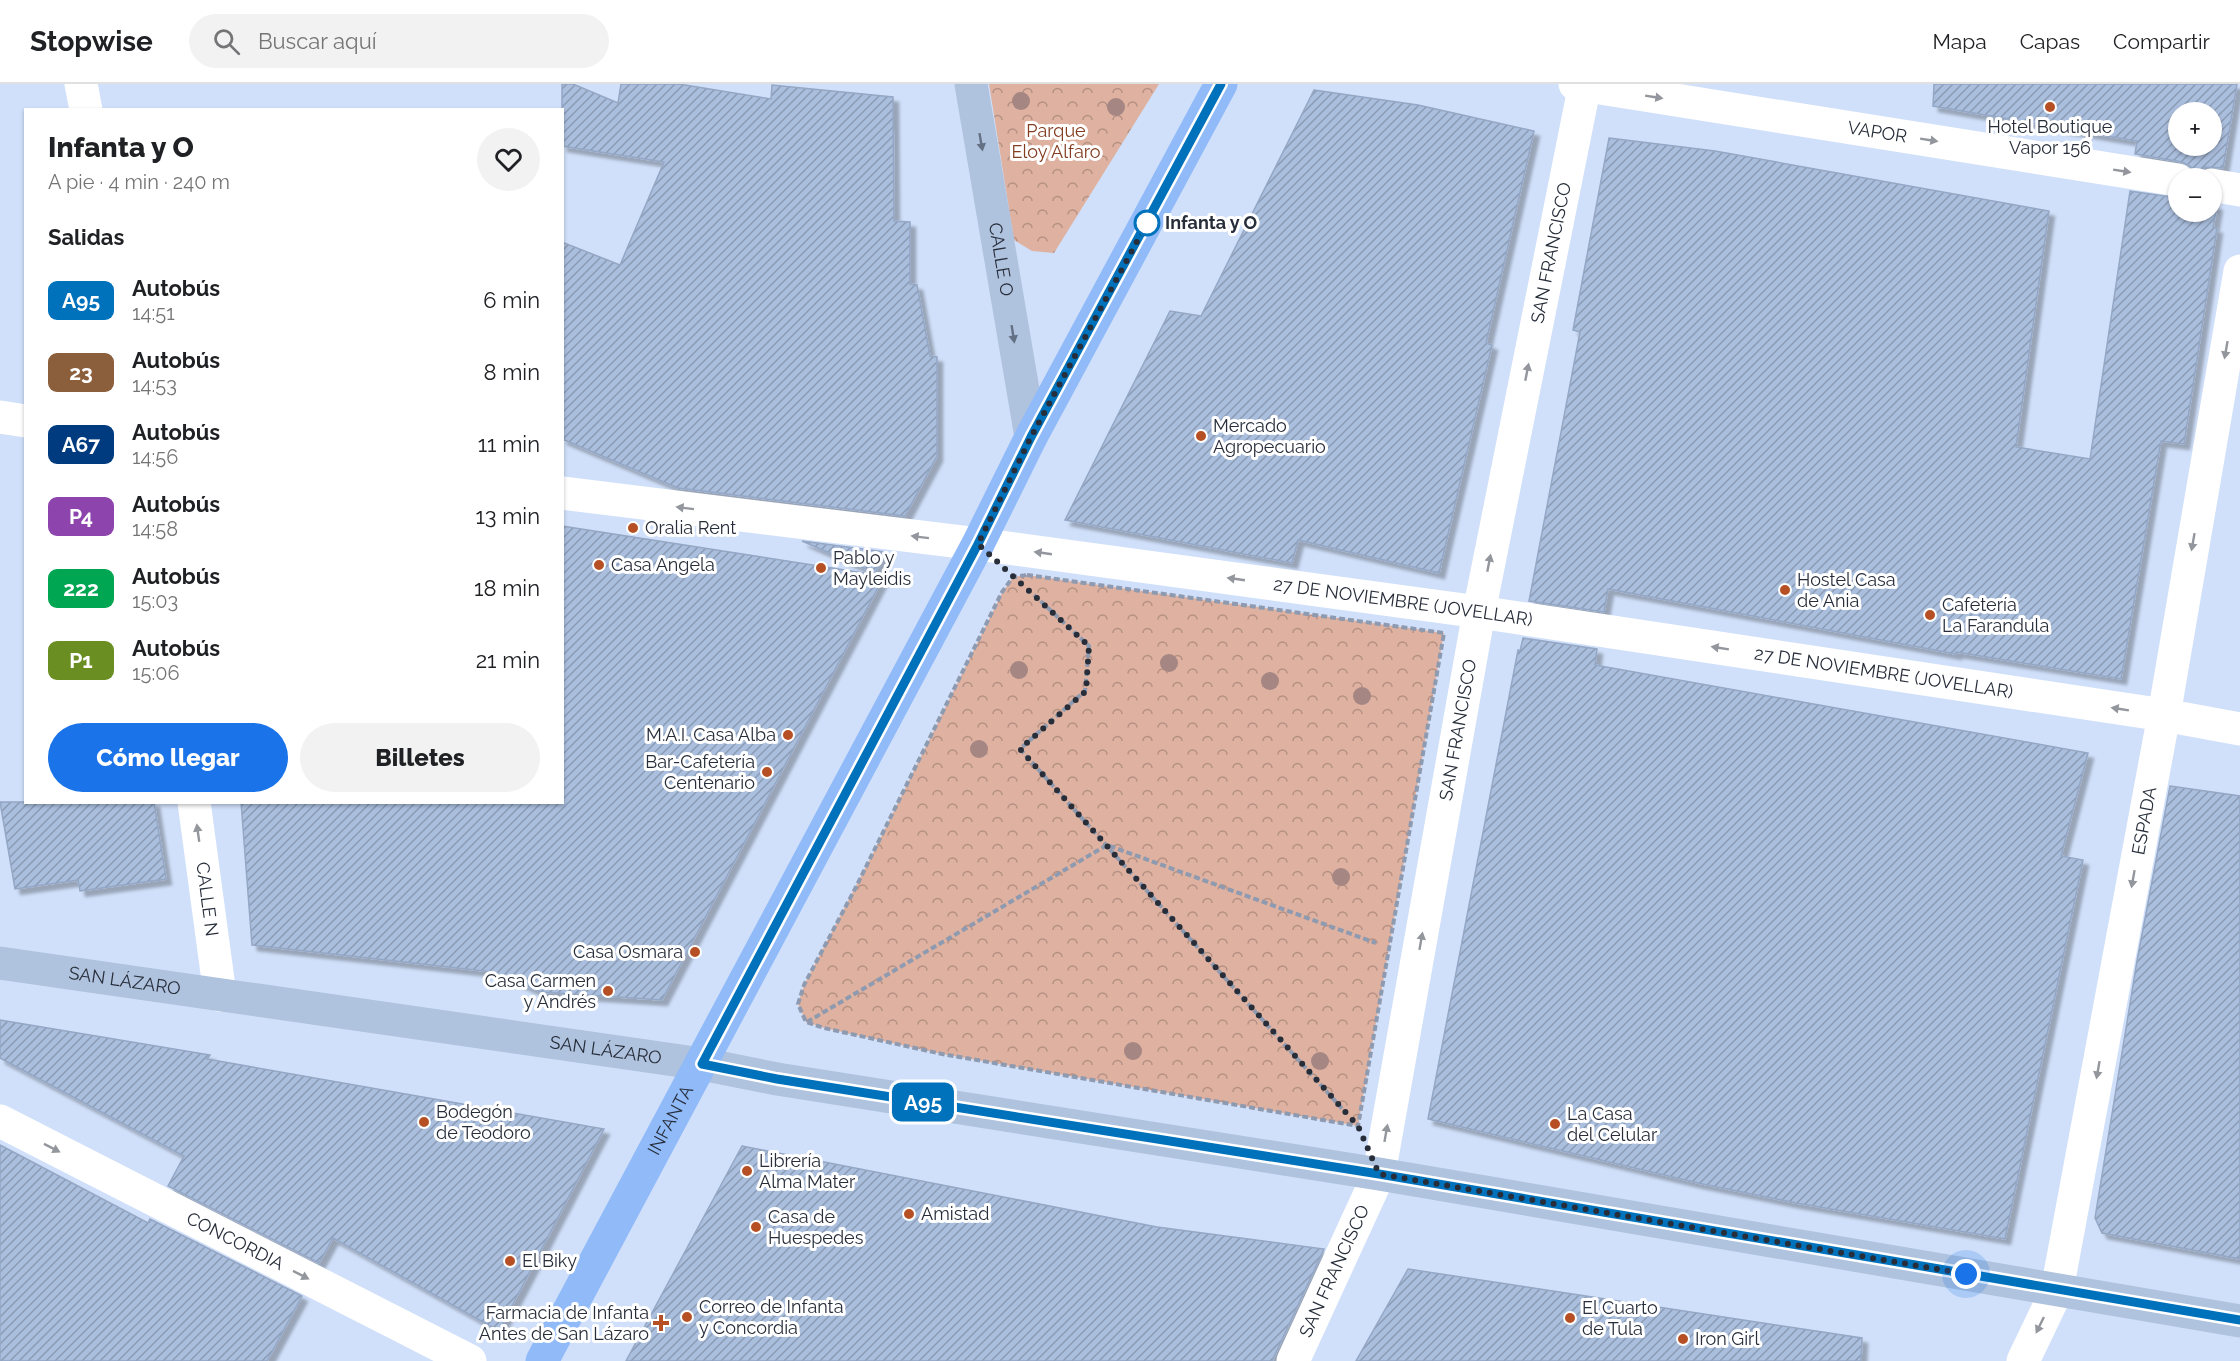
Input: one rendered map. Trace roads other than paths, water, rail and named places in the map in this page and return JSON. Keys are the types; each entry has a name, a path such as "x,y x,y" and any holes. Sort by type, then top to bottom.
{"main road":[{"name":"CALLE O","path":"971,84 1031,437"},
{"name":"INFANTA","path":"542,1361 978,544 1031,437 1221,84"},
{"name":"SAN LÁZARO","path":"0,963 702,1064 777,1079 1379,1174 2240,1320"}],"street":[{"path":"81,84 86,108"},
{"name":"VAPOR","path":"1582,85 2168,178"},
{"name":"SAN FRANCISCO","path":"1293,1361 1379,1174 1403,953 1479,612 1582,85"},
{"path":"2222,187 2240,190"},
{"name":"ESPADA","path":"2023,1361 2057,1290 2164,715 2240,272"},
{"path":"0,417 24,421"},
{"name":"27 DE NOVIEMBRE (JOVELLAR)","path":"564,493 978,544 1479,612 2164,715 2240,729"},
{"name":"CALLE N","path":"194,804 220,995"},
{"name":"CONCORDIA","path":"0,1121 470,1361"}],"place":[{"name":"Hotel Boutique Vapor 156","path":"2050,107"},
{"name":"Infanta y O","path":"1147,223"},
{"name":"Mercado Agropecuario","path":"1201,436"},
{"name":"Oralia Rent","path":"633,528"},
{"name":"Casa Angela","path":"599,565"},
{"name":"Pablo y Mayleidis","path":"821,568"},
{"name":"Hostel Casa de Ania","path":"1785,590"},
{"name":"Cafetería La Farandula","path":"1930,615"},
{"name":"M.A.I. Casa Alba","path":"788,735"},
{"name":"Bar-Cafetería Centenario","path":"767,772"},
{"name":"Casa Osmara","path":"695,952"},
{"name":"Casa Carmen y Andrés","path":"608,991"},
{"name":"Bodegón de Teodoro","path":"424,1122"},
{"name":"La Casa del Celular","path":"1555,1124"},
{"name":"Librería Alma Mater","path":"747,1171"},
{"name":"Amistad","path":"909,1214"},
{"name":"Casa de Huespedes","path":"756,1227"},
{"name":"El Biky","path":"510,1261"},
{"name":"Correo de Infanta y Concordia","path":"687,1317"},
{"name":"El Cuarto de Tula","path":"1570,1318"},
{"name":"Farmacia de Infanta Antes de San Lázaro","path":"661,1323"},
{"name":"Iron Girl","path":"1683,1339"}],"park label":[{"name":"Parque Eloy Alfaro","path":"1056,141"}]}
